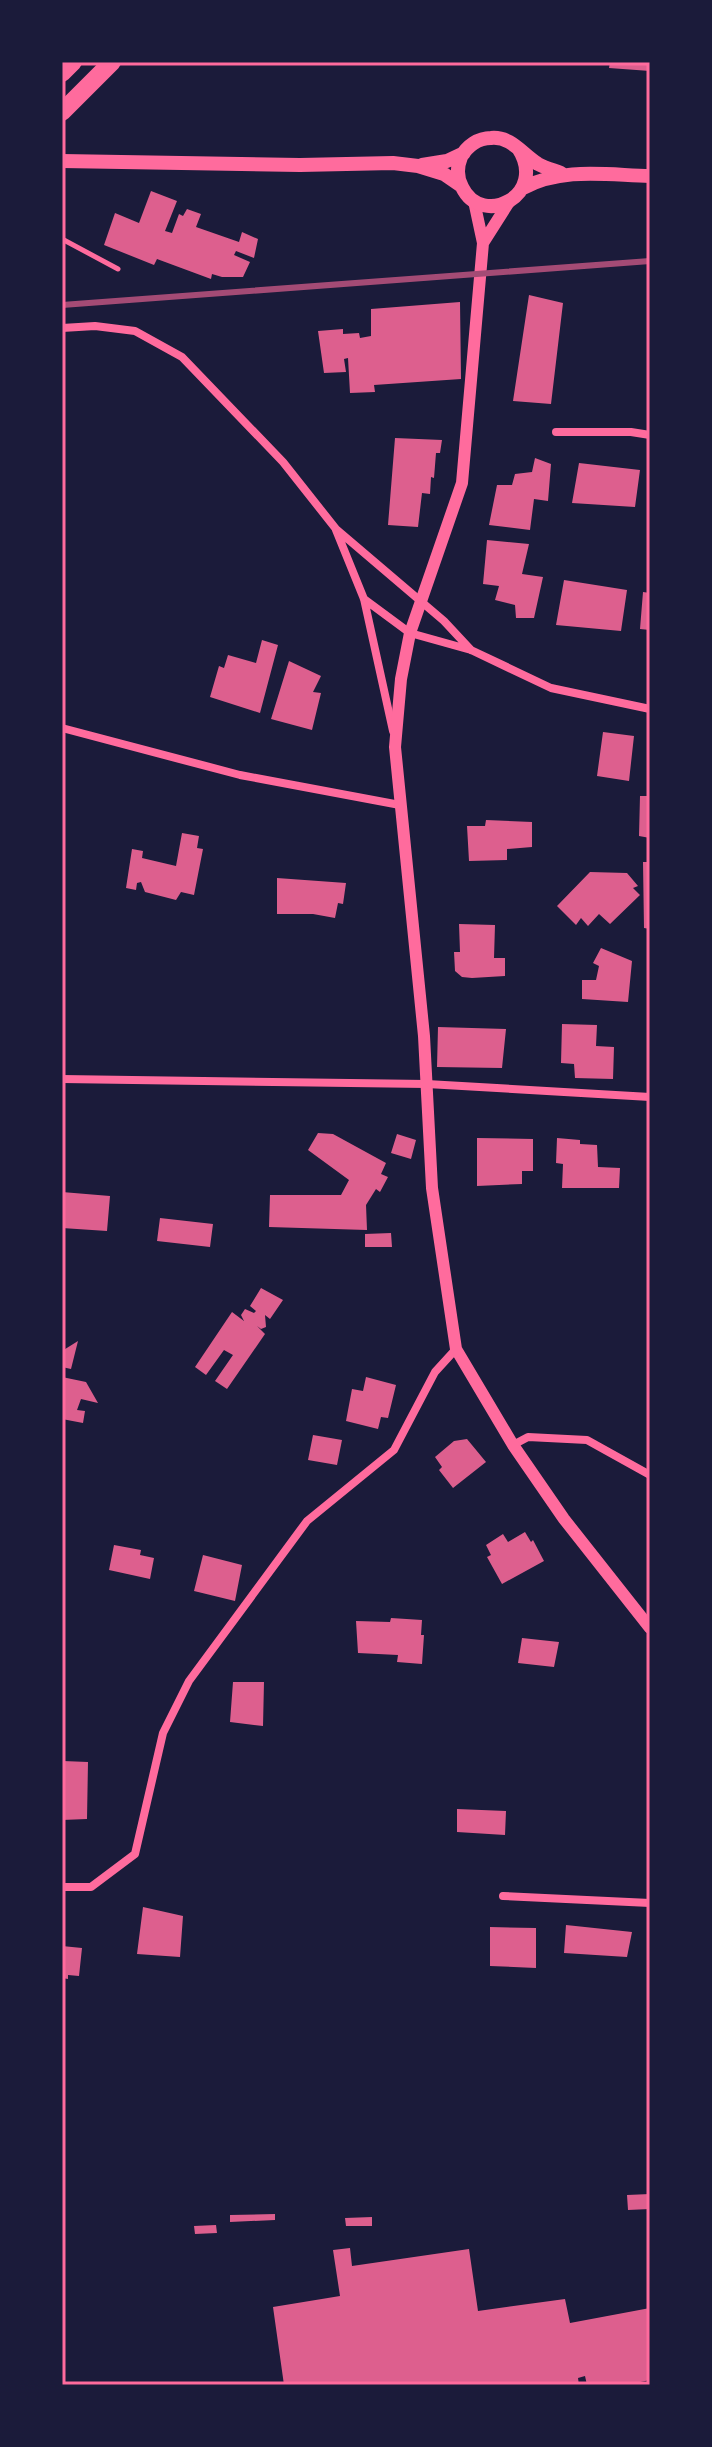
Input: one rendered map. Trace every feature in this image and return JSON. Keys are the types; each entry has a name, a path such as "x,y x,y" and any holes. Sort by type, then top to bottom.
{"highway":[{"path":"62,73 73,62"},
{"path":"62,112 112,62"}],"main road":[{"path":"418,166 447,161 464,153 477,141 494,137 511,143 538,164 561,173"},
{"path":"518,148 527,168 523,188"},
{"path":"460,185 459,164 464,153"},
{"path":"62,161 300,165 393,163 444,174 460,185 474,201 492,206 509,202 523,188 561,173 650,176"}],"street":[{"path":"395,747 401,679 410,633 462,483 483,243 474,201"},
{"path":"483,243 509,202"},
{"path":"62,328 95,326 135,331 182,357 283,462 336,529 444,621 471,650"},
{"path":"556,432 650,435"},
{"path":"336,529 364,599 395,747 427,1084 432,1188 456,1349 513,1445 564,1519 650,1628"},
{"path":"364,599 410,633 471,650 551,688 650,709"},
{"path":"62,728 240,775 400,805"},
{"path":"62,1079 427,1084 650,1097"},
{"path":"62,1887 91,1887 135,1854 163,1733 189,1681 307,1521 394,1450 435,1372 456,1349"},
{"path":"513,1445 528,1437 587,1440 650,1475"},
{"path":"503,1896 650,1903"}],"lane":[{"path":"62,239 118,269"}],"building":[{"path":"610,62 650,62 650,71 609,68"},
{"path":"151,191 177,201 165,231 172,233 179,214 183,216 187,209 201,214 196,227 239,242 242,232 258,239 254,258 236,251 234,255 250,262 243,277 212,274 211,279 157,259 154,265 104,245 115,213 139,223"},
{"path":"529,295 563,303 551,404 513,401"},
{"path":"460,302 461,379 374,385 375,392 350,393 348,358 344,359 346,372 324,373 318,331 343,329 343,334 359,333 360,338 371,336 371,309"},
{"path":"395,438 442,440 440,453 436,453 430,494 422,493 418,527 388,525"},
{"path":"535,458 551,464 548,501 534,499 530,530 489,525 497,485 512,485 515,474 532,472"},
{"path":"579,463 640,470 635,507 572,503"},
{"path":"487,540 529,544 522,574 543,577 534,618 516,618 515,605 495,600 499,586 483,584"},
{"path":"564,580 627,590 621,631 556,625"},
{"path":"643,592 650,593 650,630 640,629"},
{"path":"262,640 278,645 260,713 210,697 219,666 224,668 228,655 256,663"},
{"path":"289,661 321,676 313,692 321,693 312,730 271,719"},
{"path":"603,732 634,736 629,781 597,776"},
{"path":"640,796 650,796 650,838 639,836"},
{"path":"486,820 532,822 532,847 507,849 507,860 469,861 467,826 485,826"},
{"path":"182,833 199,836 197,848 203,849 194,895 181,892 176,900 145,892 141,882 137,883 136,890 126,888 132,849 143,851 142,858 176,866"},
{"path":"643,862 650,862 650,929 644,928"},
{"path":"590,872 627,873 638,886 633,888 640,895 610,924 599,914 588,926 581,918 576,925 557,906"},
{"path":"277,878 346,883 343,904 338,903 335,918 313,914 277,914"},
{"path":"459,924 495,925 494,958 505,958 505,976 462,977 455,971 454,952 460,952"},
{"path":"601,948 632,961 628,1002 582,999 582,980 596,980 599,966 593,963"},
{"path":"562,1024 597,1025 596,1046 614,1047 613,1079 575,1078 574,1064 561,1063"},
{"path":"438,1027 506,1029 502,1068 437,1067"},
{"path":"318,1133 333,1134 386,1163 381,1174 388,1177 380,1192 376,1189 366,1205 367,1230 269,1227 270,1195 341,1195 349,1180 308,1150"},
{"path":"397,1134 416,1140 411,1159 391,1153"},
{"path":"477,1138 533,1139 533,1171 522,1171 522,1184 477,1186"},
{"path":"557,1138 597,1145 598,1167 620,1168 619,1188 562,1188 563,1164 556,1163"},
{"path":"62,1192 110,1196 107,1231 62,1228"},
{"path":"160,1218 213,1224 210,1247 157,1241"},
{"path":"391,1233 392,1247 365,1247 365,1234"},
{"path":"261,1288 283,1300 270,1319 265,1315 266,1327 261,1329 257,1326 265,1334 227,1389 215,1381 233,1355 224,1350 206,1375 195,1367 232,1312 244,1321 241,1315 245,1309 256,1311 250,1306"},
{"path":"78,1341 71,1369 62,1367 62,1351"},
{"path":"62,1377 86,1382 98,1403 81,1399 77,1410 85,1411 83,1423 62,1419"},
{"path":"366,1377 396,1385 388,1418 381,1417 378,1429 346,1421 352,1389 363,1391"},
{"path":"313,1435 342,1440 337,1465 308,1460"},
{"path":"467,1439 486,1462 453,1488 439,1470 442,1467 435,1457 454,1441"},
{"path":"525,1532 544,1561 502,1584 487,1557 491,1555 486,1545 503,1534 508,1542"},
{"path":"114,1545 141,1550 140,1555 154,1558 150,1579 109,1570"},
{"path":"203,1555 242,1565 235,1601 194,1591"},
{"path":"391,1618 422,1620 422,1664 397,1662 398,1655 358,1653 356,1621 390,1622"},
{"path":"522,1638 559,1642 554,1667 518,1663"},
{"path":"233,1682 264,1682 263,1726 230,1722"},
{"path":"63,1761 88,1762 87,1819 62,1820"},
{"path":"457,1809 506,1811 505,1835 457,1832"},
{"path":"143,1907 183,1916 180,1957 137,1954"},
{"path":"566,1925 632,1932 627,1957 564,1953"},
{"path":"490,1927 536,1928 536,1968 490,1966"},
{"path":"62,1946 82,1948 79,1976 62,1978"},
{"path":"650,2194 650,2209 628,2210 627,2195"},
{"path":"275,2214 275,2220 230,2222 230,2215"},
{"path":"372,2217 372,2226 346,2226 345,2218"},
{"path":"216,2225 217,2233 195,2234 194,2226"},
{"path":"350,2248 352,2266 469,2249 478,2311 565,2299 570,2323 650,2308 650,2380 626,2385 587,2385 585,2376 578,2378 579,2385 284,2385 273,2307 340,2296 333,2250"}],"railway":[{"path":"62,305 650,261"}]}
